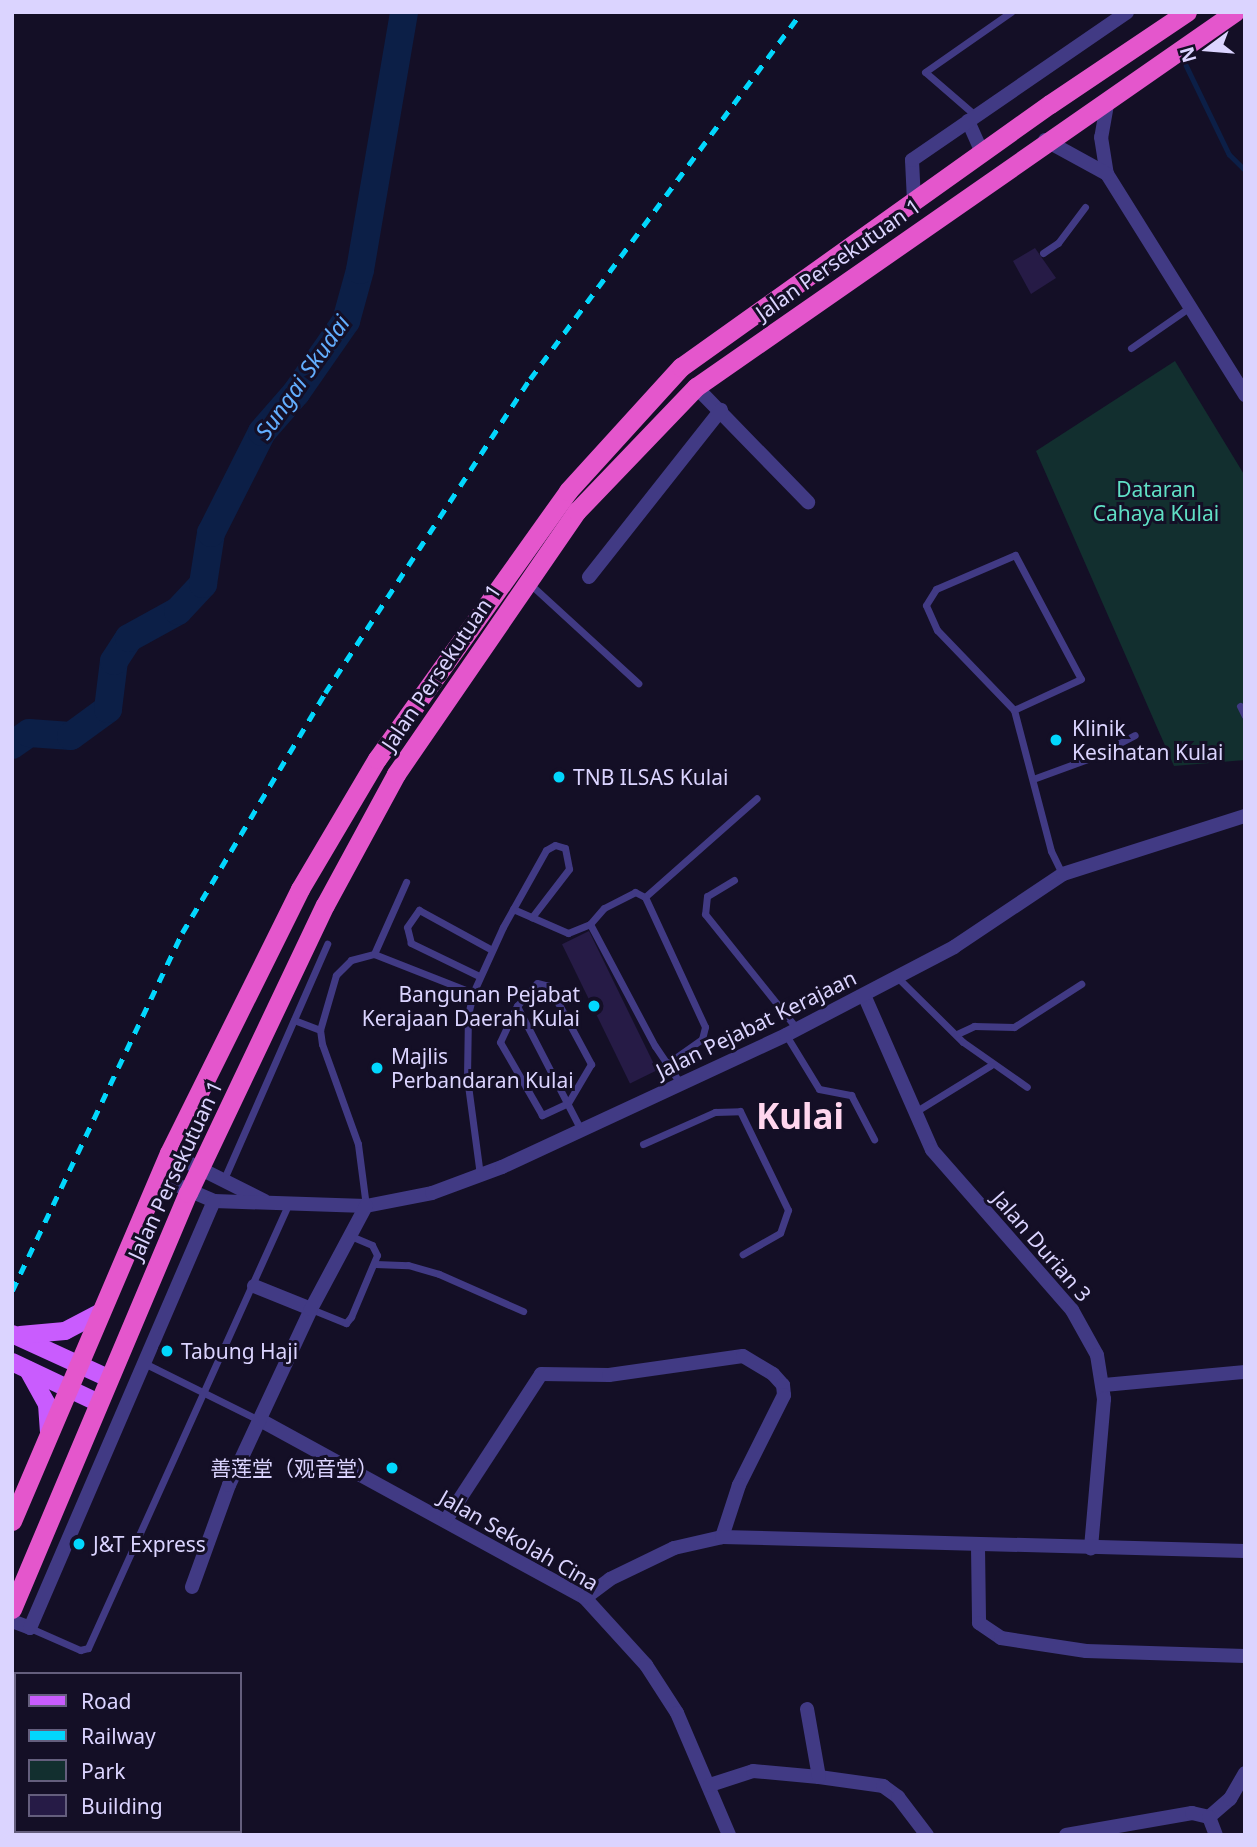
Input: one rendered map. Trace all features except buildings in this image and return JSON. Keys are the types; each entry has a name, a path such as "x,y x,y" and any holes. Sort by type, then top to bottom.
{"highway":[{"name":"Jalan Persekutuan 1","path":"12,1521 158,1177 300,888 377,759 568,491 681,367 982,152 1187,12"},
{"name":"Jalan Persekutuan 1","path":"12,1609 97,1402 188,1193 325,905 396,774 527,581 578,511 696,387 1045,140 1235,12"}],"main road":[{"path":"13,1334 54,1334 101,1312"},
{"path":"13,1334 108,1378"},
{"path":"20,1365 97,1402"},
{"path":"20,1365 47,1404 49,1431"}],"street":[{"path":"914,201 912,160 1127,12"},
{"path":"1109,98 1101,136 1109,177 1245,395"},
{"path":"972,119 982,152"},
{"path":"1045,140 1109,177"},
{"path":"696,387 808,502"},
{"path":"589,576 721,410"},
{"name":"Jalan Pejabat Kerajaan","path":"158,1177 188,1193 214,1201 366,1206 432,1193 480,1176 792,1032 898,978 1063,874 1245,816"},
{"name":"Jalan Durian 3","path":"864,995 932,1150 1072,1310 1097,1355 1104,1384 1091,1548"},
{"name":"Jalan Pejabat Kerajaan","path":"169,1153 198,1171 224,1179 266,1201"},
{"path":"12,1621 30,1628 214,1201"},
{"path":"192,1587 229,1485 262,1421 311,1309 366,1206"},
{"path":"254,1286 311,1309"},
{"path":"446,1520 541,1374 609,1375 743,1356 773,1374 783,1385 784,1395 739,1485 722,1537"},
{"path":"1104,1384 1245,1372"},
{"name":"Jalan Sekolah Cina","path":"262,1421 585,1598 646,1665 677,1713 729,1835"},
{"path":"585,1598 610,1579 674,1548 722,1537 978,1547 1245,1551"},
{"path":"978,1547 979,1623 1001,1638 1086,1651 1245,1656"},
{"path":"807,1709 819,1777"},
{"path":"710,1786 752,1771 883,1786 898,1797 927,1835"},
{"path":"1209,1817 1230,1799 1245,1773"},
{"path":"1066,1835 1192,1813 1209,1817"},
{"path":"1209,1817 1216,1835"}],"lane":[{"path":"972,119 925,72 1012,12"},
{"path":"1043,253 1058,243 1085,207"},
{"path":"1131,348 1190,307"},
{"path":"1014,710 1081,679 1015,555 936,589 926,605 937,630 1014,710 1051,851 1063,874"},
{"path":"527,581 638,683"},
{"path":"1240,706 1245,716"},
{"path":"1033,779 1094,757 1135,735"},
{"path":"645,897 757,798"},
{"path":"480,1176 467,1077 468,1015 473,993 492,950 546,850 555,845 565,848 569,869 532,917"},
{"path":"734,880 706,896 705,914 792,1032 819,1089 851,1095 874,1139"},
{"path":"374,954 406,882"},
{"path":"513,909 568,933 590,924 604,908 635,892 645,897 705,1027 702,1039 667,1064"},
{"path":"479,976 411,943 407,927 419,911 492,950"},
{"path":"590,924 680,1083"},
{"path":"224,1179 327,944"},
{"path":"366,1206 358,1144 320,1030 336,975 351,960 374,954 473,993"},
{"path":"898,978 991,1065 1027,1087"},
{"path":"545,983 589,1058 590,1072 568,1103 547,1115 538,1114 502,1047 500,1038 530,987 545,983"},
{"path":"957,1034 974,1026 1014,1027 1081,984"},
{"path":"517,1006 581,1129"},
{"path":"294,1020 320,1030"},
{"path":"915,1112 991,1065"},
{"path":"643,1144 715,1112 740,1111 788,1210 780,1233 743,1254"},
{"path":"30,1628 80,1650 88,1648 254,1286 288,1205"},
{"path":"311,1309 346,1323 374,1264 372,1245 349,1235"},
{"path":"374,1264 408,1265 439,1274 523,1311"},
{"path":"144,1363 262,1421"}],"green space":[{"name":"Dataran Cahaya Kulai","path":"1175,361 1245,476 1245,760 1174,766 1036,451"}],"waterway":[{"name":"Sungai Skudai","path":"12,745 29,733 71,736 108,709 114,661 129,638 178,611 203,584 211,533 262,432 296,393 346,321 360,270 404,12"},
{"path":"1186,65 1229,154 1245,170"}],"railway":[{"path":"12,1291 182,933 325,693 530,379 802,12"}],"place":[{"name":"Klinik Kesihatan Kulai","path":"1056,740"},
{"name":"TNB ILSAS Kulai","path":"559,777"},
{"name":"Bangunan Pejabat Kerajaan Daerah Kulai","path":"594,1006"},
{"name":"Majlis Perbandaran Kulai","path":"377,1068"},
{"name":"Tabung Haji","path":"167,1351"},
{"name":"善莲堂（观音堂）","path":"392,1468"},
{"name":"J&T Express","path":"79,1544"}],"district":[{"name":"Kulai","path":"800,1116"}]}
